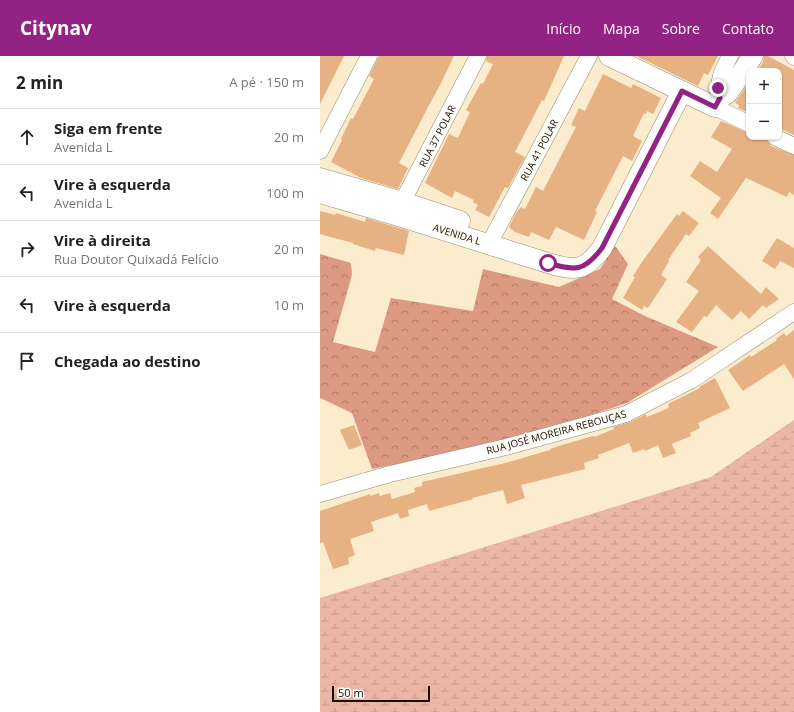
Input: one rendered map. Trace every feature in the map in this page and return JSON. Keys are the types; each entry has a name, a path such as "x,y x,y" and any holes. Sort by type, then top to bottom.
{"street":[{"path":"320,151 369,56"},
{"name":"RUA 37 POLAR","path":"399,209 478,56"},
{"name":"RUA 41 POLAR","path":"493,238 589,56"},
{"path":"609,56 682,91 718,103 746,122"},
{"path":"718,103 718,88 721,73 730,56"},
{"path":"718,103 728,93 753,56"},
{"name":"AVENIDA L","path":"320,178 399,209 493,238 592,261 602,248 682,91"},
{"path":"781,140 794,146"},
{"name":"AVENIDA L","path":"320,193 399,209"},
{"name":"RUA JOSÉ MOREIRA REBOUÇAS","path":"320,494 390,474 506,447 626,414 692,380 794,312"}],"green space":[{"path":"615,246 628,264 612,299 645,316 718,347 627,403 516,440 372,469 352,413 320,398 320,254 351,263 352,275 333,342 375,352 391,298 473,311 483,269 559,287 600,269"},
{"path":"794,420 794,712 320,712 320,598 711,477"}],"building":[{"path":"320,56 344,56 320,104"},
{"path":"379,56 454,56 399,163 408,168 398,189 361,178 331,162 351,118 353,119 374,79 369,76"},
{"path":"487,56 564,56 544,101 542,100 515,152 525,157 508,188 505,187 489,217 475,210 478,205 473,202 474,200 455,191 452,198 425,183 449,134 458,138 470,112 466,110 481,83 483,84 493,64 486,61"},
{"path":"636,56 718,56 708,75 704,73 698,86"},
{"path":"764,56 768,56 794,70 794,135 782,129 782,68 759,68 763,62"},
{"path":"603,74 631,88 633,84 661,98 653,114 647,111 646,114 644,113 633,136 642,141 632,161 623,156 595,211 597,212 584,240 556,227 549,240 531,232 529,237 515,232 509,227 516,213 521,207 525,209 536,187 543,191 576,127 571,125 579,108 585,111"},
{"path":"746,86 746,112 738,108 739,105 735,103"},
{"path":"721,121 746,132 746,140 767,140 771,146 794,155 794,195 789,192 787,197 746,178 718,219 710,213 721,198 690,176 700,161 717,172 732,149 711,137"},
{"path":"320,211 335,215 336,213 365,222 366,218 409,231 404,255 376,248 375,251 320,234"},
{"path":"683,211 699,223 689,236 686,234 668,260 669,261 661,275 667,279 648,308 644,306 642,310 623,298 635,277 633,276 642,262 677,214 679,216"},
{"path":"777,238 794,248 794,268 780,261 775,269 762,261"},
{"path":"708,246 761,294 766,287 779,299 766,308 763,305 749,319 741,311 732,320 716,305 707,317 704,316 692,332 676,322 699,291 686,282 701,260 698,257"},
{"path":"794,330 794,379 784,364 743,391 728,370 750,355 751,357 768,346 784,333 786,336"},
{"path":"715,378 730,408 698,423 700,428 690,433 691,436 672,444 676,453 663,458 658,445 645,451 644,449 633,453 629,443 598,455 599,458 584,463 585,469 521,485 525,498 507,504 503,490 429,511 427,504 408,510 409,516 400,519 398,513 371,522 374,531 350,539 355,555 348,558 349,564 333,569 323,542 320,543 320,511 370,494 370,496 379,493 380,496 390,493 392,499 415,492 414,488 422,486 422,482 505,463 562,445 593,436 594,437 614,429 613,427 630,422 646,414 647,417 669,408 668,404 700,388 699,387"},
{"path":"354,425 362,445 349,450 340,430"}],"route":[{"path":"548,263 573,269 579,268 592,261 602,248 682,91 715,107 720,98 718,88"}]}
